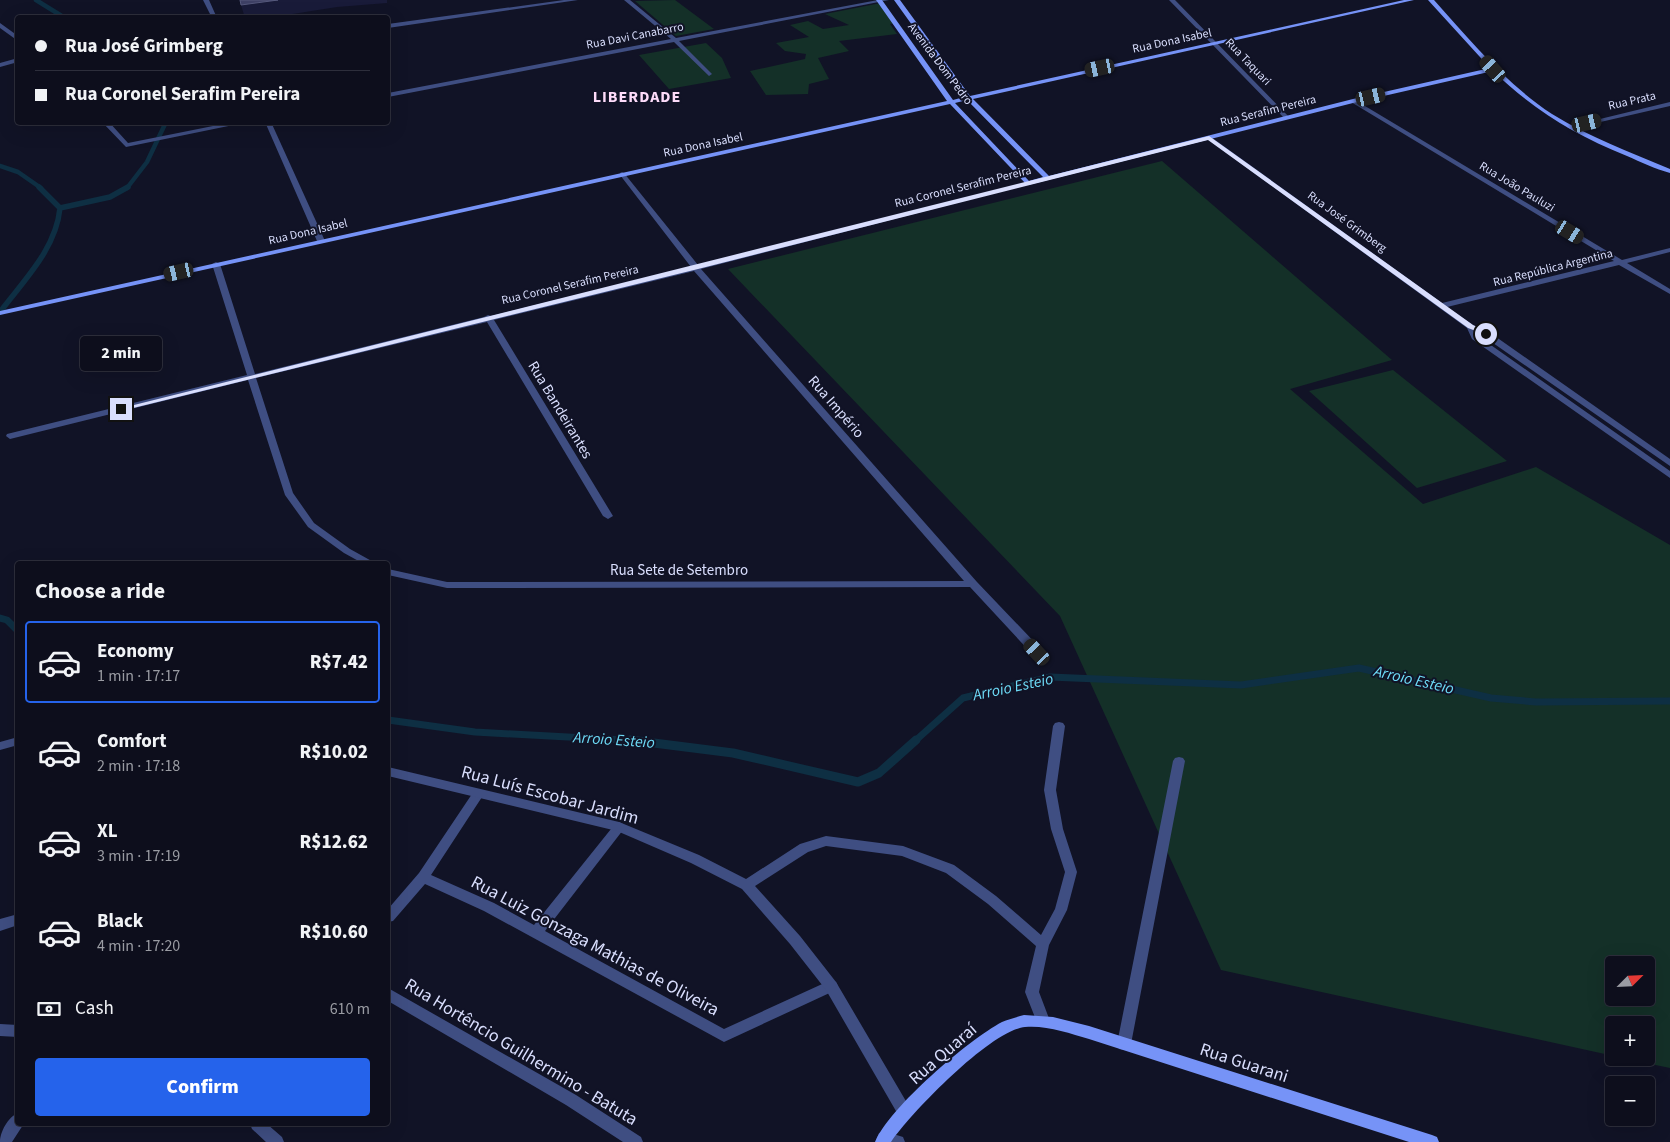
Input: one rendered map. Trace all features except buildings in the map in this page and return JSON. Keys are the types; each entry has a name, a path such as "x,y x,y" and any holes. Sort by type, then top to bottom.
{"street":[{"path":"206,0 214,15"},
{"path":"390,26 575,0"},
{"path":"627,0 674,40 708,74"},
{"name":"Rua Davi Canabarro","path":"390,95 882,0"},
{"name":"Avenida Dom Pedro","path":"882,0 895,22 951,102 1028,183"},
{"name":"Avenida Dom Pedro","path":"897,0 967,97 1048,178"},
{"name":"Rua Taquari","path":"1172,0 1287,118"},
{"name":"Rua Dona Isabel","path":"0,313 1411,0"},
{"path":"1431,0 1493,69 1534,104 1570,127 1670,171"},
{"path":"895,22 912,21"},
{"path":"0,25 15,37"},
{"path":"913,47 931,45"},
{"path":"0,65 15,61"},
{"name":"Rua Serafim Pereira","path":"1048,178 1353,101 1493,69"},
{"path":"931,73 949,71"},
{"name":"Rua João Pauluzi","path":"1353,101 1670,292"},
{"name":"Rua Prata","path":"1570,127 1670,104"},
{"path":"108,125 126,145 230,125"},
{"path":"269,125 321,241"},
{"name":"Rua José Grimberg","path":"1209,138 1470,327 1486,334 1670,463"},
{"name":"Rua Império","path":"622,174 696,268 973,584 1037,652"},
{"name":"Rua Coronel Serafim Pereira","path":"10,436 488,317 696,268 1048,178"},
{"name":"Rua República Argentina","path":"1441,306 1670,250"},
{"path":"216,264 288,493 311,526 347,551 366,561"},
{"name":"Rua Bandeirantes","path":"488,317 608,516"},
{"name":"Rua José Grimberg","path":"1470,327 1475,337 1670,475"},
{"name":"Rua Sete de Setembro","path":"390,572 447,585 973,584"},
{"path":"1044,1021 1032,992 1043,944 1061,910 1071,872 1057,829 1050,790 1059,726"},
{"path":"0,746 15,742"},
{"path":"1124,1044 1179,761"},
{"name":"Rua Luís Escobar Jardim","path":"390,772 619,827 695,859 746,885 795,940 831,986 905,1113"},
{"path":"390,915 423,877 478,794"},
{"path":"536,933 619,827"},
{"path":"746,885 804,848 826,841 903,850 950,869 992,900 1043,944"},
{"name":"Rua Luiz Gonzaga Mathias de Oliveira","path":"423,877 489,907 724,1036 831,986"},
{"path":"0,925 15,920"},
{"name":"Rua Hortêncio Guilhermino - Batuta","path":"390,995 571,1100 636,1142"},
{"name":"Rua Quaraí","path":"888,1141 905,1113 956,1064 990,1038 1022,1021 1044,1021"},
{"name":"Rua Guarani","path":"1044,1021 1124,1044 1432,1142"},
{"path":"0,1030 15,1031"},
{"path":"4,1142 15,1125"},
{"path":"259,1126 277,1142"}],"green space":[{"path":"675,0 714,29 676,36 635,1"},
{"path":"881,3 896,23 890,24 897,34 839,41 849,51 818,58 829,79 809,84 808,94 766,95 750,71 805,59 806,54 785,51 776,43 809,37 790,25 808,21 823,29 849,25 825,14"},
{"path":"706,43 722,58 731,78 669,89 639,55"},
{"path":"1162,161 1392,360 1290,389 1423,504 1536,467 1670,545 1670,1068 1655,1065 1655,1016 1605,1016 1605,1054 1221,970 1060,616 728,269"},
{"path":"1393,370 1507,461 1417,488 1309,391"}],"waterway":[{"name":"Arroio Esteio","path":"36,0 60,15"},
{"name":"Arroio Esteio","path":"128,187 147,162 165,125"},
{"path":"0,166 18,172 41,188"},
{"path":"39,187 60,208"},
{"name":"Arroio Esteio","path":"60,208 110,197 128,187"},
{"name":"Arroio Esteio","path":"0,312 46,250 57,223 60,208"},
{"name":"Arroio Esteio","path":"0,618 7,620 15,628"},
{"name":"Arroio Esteio","path":"915,741 963,698 1050,677 1241,685 1359,668 1491,698 1536,702 1670,701"},
{"name":"Arroio Esteio","path":"390,720 475,732 635,741"},
{"name":"Arroio Esteio","path":"630,740 635,741"},
{"name":"Arroio Esteio","path":"635,741 733,753 858,782 879,773 916,740"},
{"name":"Arroio Esteio","path":"635,741 642,741"}],"district":[{"name":"LIBERDADE","path":"637,97"}],"route":[{"path":"121,409 488,317 696,268 1209,138 1470,327 1486,334"}]}
